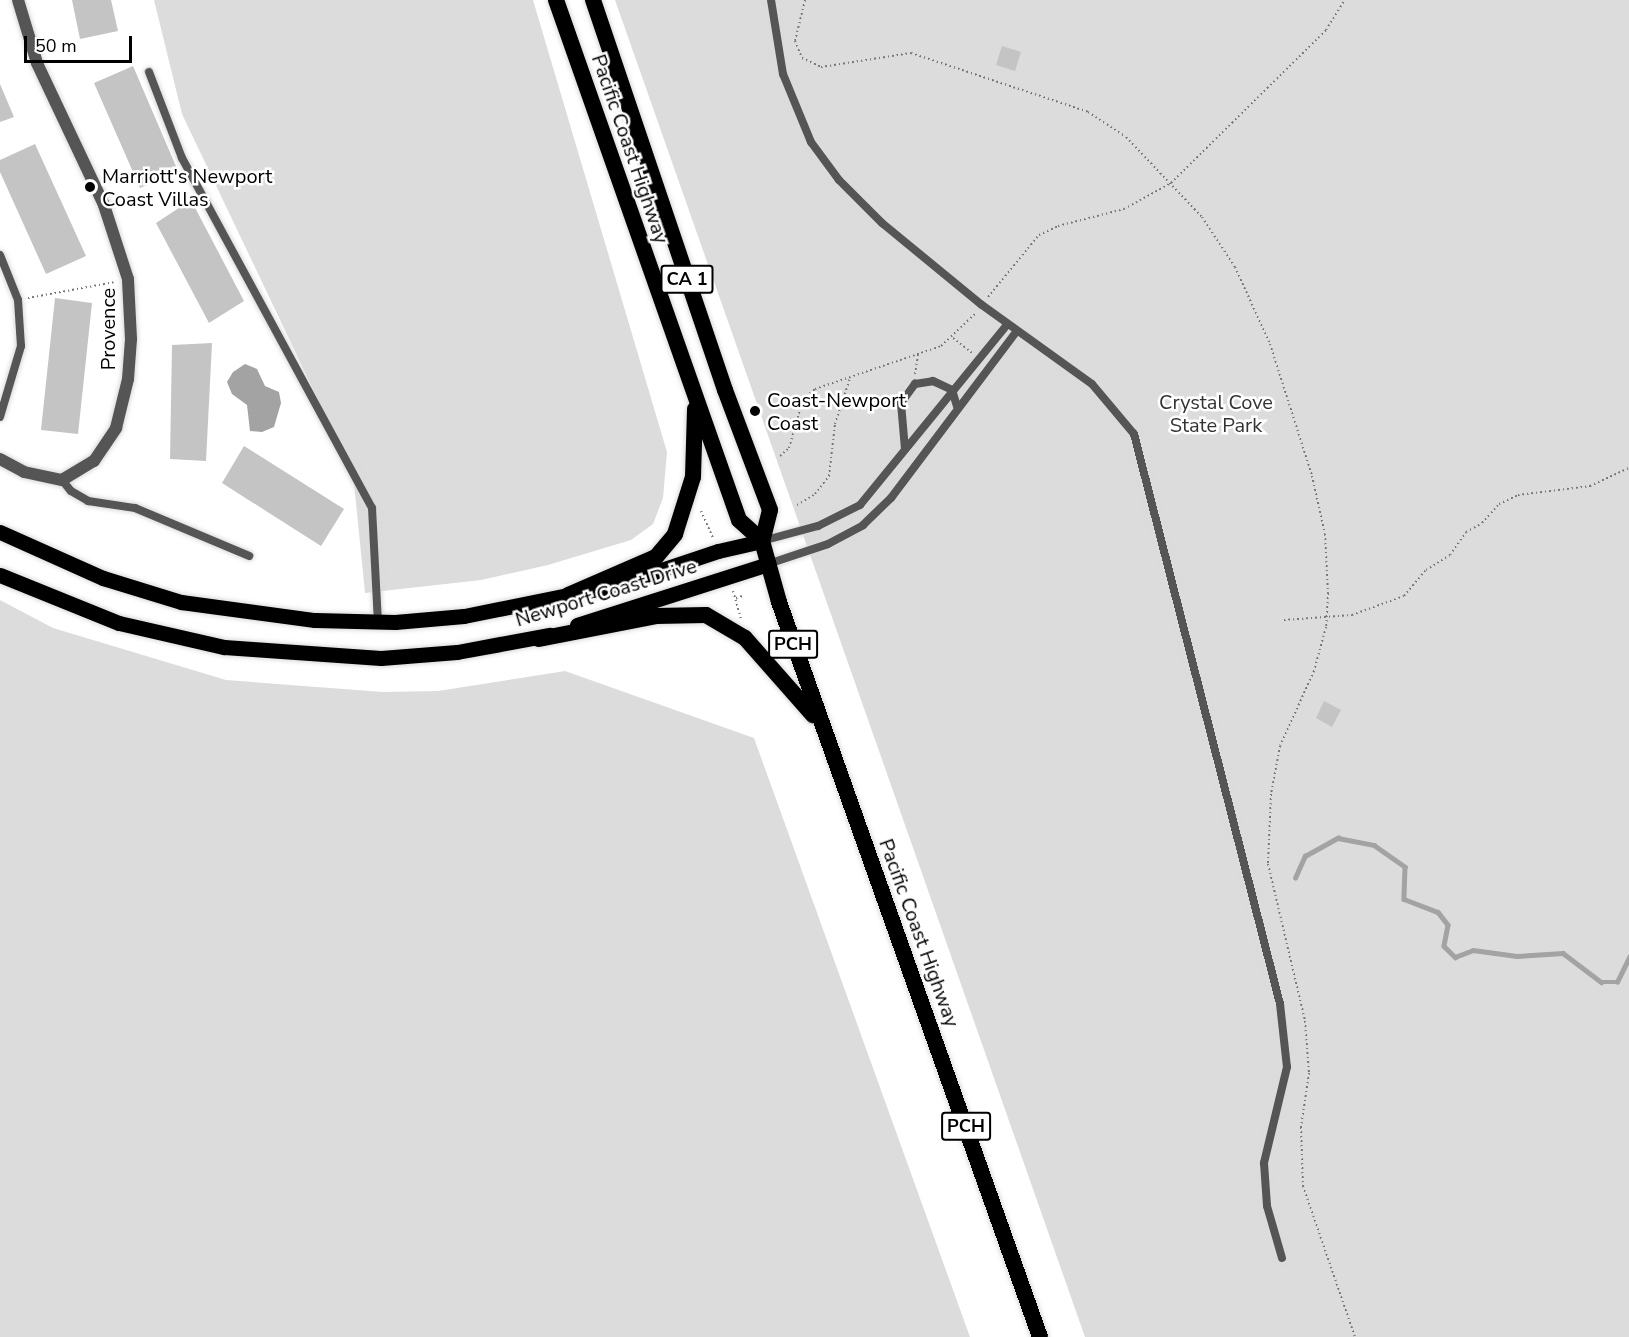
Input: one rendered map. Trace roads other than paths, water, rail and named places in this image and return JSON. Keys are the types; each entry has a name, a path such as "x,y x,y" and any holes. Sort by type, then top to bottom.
{"highway":[{"name":"Pacific Coast Highway","path":"556,0 739,520 762,541"},
{"name":"Pacific Coast Highway","path":"592,0 725,390 770,510 762,541 820,723 1041,1337"},
{"path":"568,595 656,557 675,534 693,477 695,396"},
{"path":"539,639 656,616 706,615 745,638 820,723"}],"main road":[{"name":"Newport Coast Drive","path":"0,532 103,578 181,602 315,620 378,622 464,616 613,586 718,551 762,541"},
{"name":"Newport Coast Drive","path":"0,575 119,623 224,647 381,658 457,652 539,639 768,564"}],"street":[{"name":"Provence","path":"18,0 37,63 104,205 128,279 128,379 116,428 93,461 62,480"},
{"path":"0,459 24,472 62,480"}],"lane":[{"path":"771,0 783,74 811,142 839,180 882,223 1007,325 1092,384 1134,434 1280,1004 1287,1067 1264,1163 1267,1206 1282,1258"},
{"path":"149,72 182,158 372,508 378,622"},
{"path":"0,255 18,300 21,346 0,417"},
{"path":"762,541 818,526 860,505 1007,325"},
{"path":"768,564 828,544 863,525 891,498 957,406 1016,332"},
{"path":"905,449 901,403 917,383 933,381 952,390 957,406"},
{"path":"62,480 71,491 88,501 135,508 249,556"}],"waterway":[{"path":"1295,878 1305,856 1338,838 1374,845 1405,867 1404,899 1438,912 1448,925 1444,946 1455,957 1473,950 1517,956 1563,953 1601,982 1617,982 1629,957"}],"place":[{"name":"Marriott's Newport Coast Villas","path":"90,187"},
{"name":"Coast-Newport Coast","path":"755,411"}],"park label":[{"name":"Crystal Cove State Park","path":"1216,414"}]}
